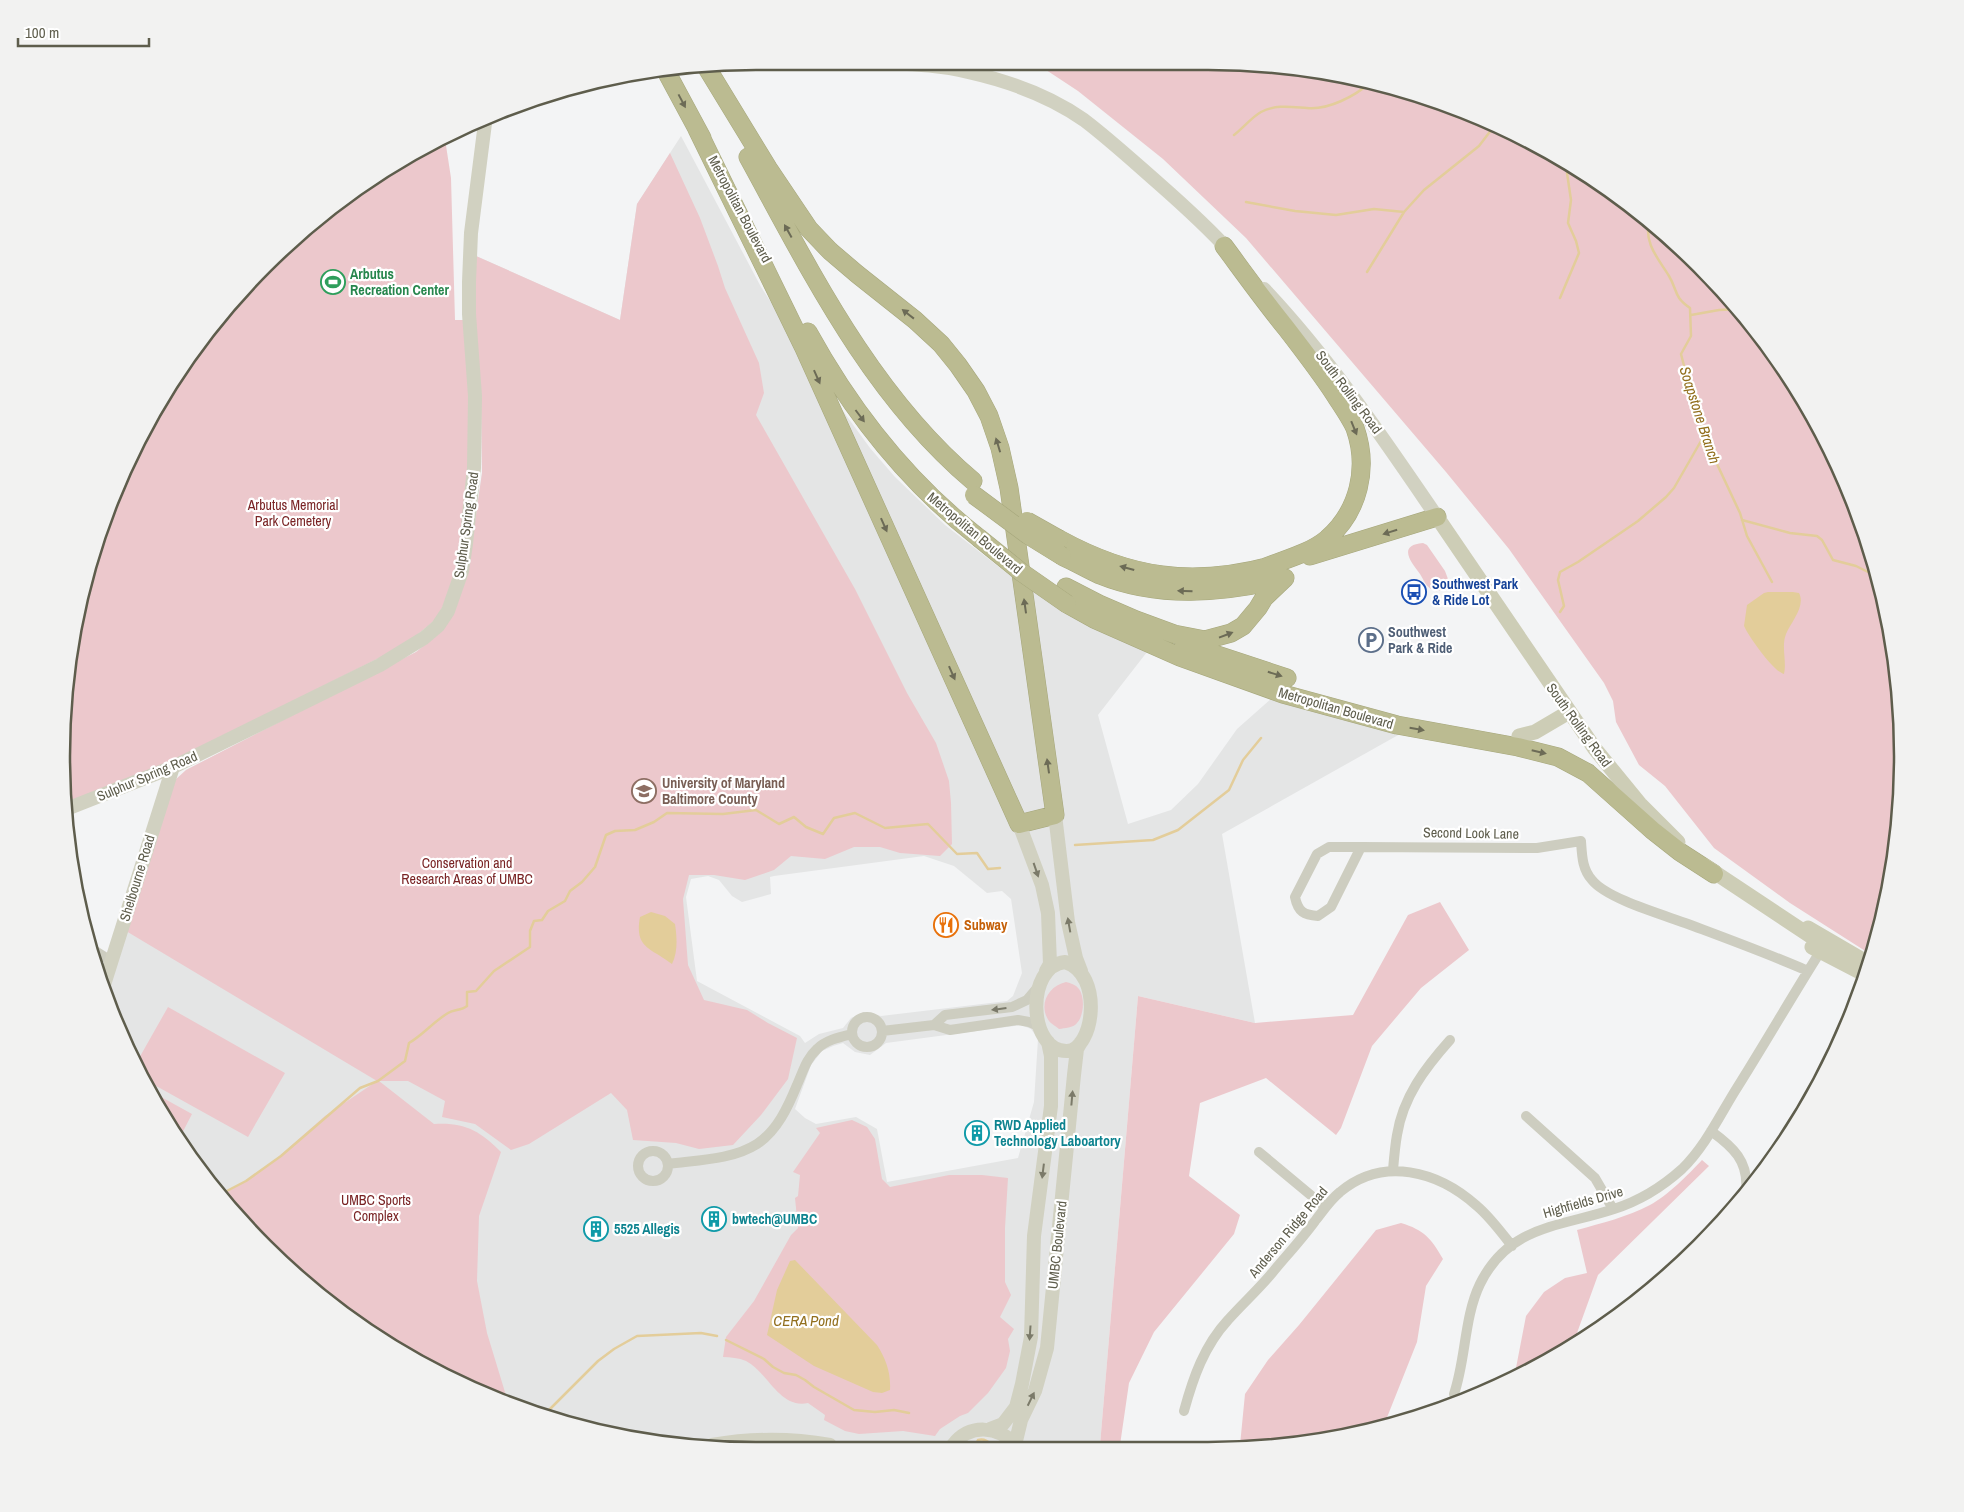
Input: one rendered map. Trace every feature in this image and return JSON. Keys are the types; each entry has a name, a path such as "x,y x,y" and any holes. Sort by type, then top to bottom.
{"highway":[{"path":"697,129 804,348 1019,824 1055,815 1009,488 1000,448 989,416 976,391 941,344 915,320 856,274 808,229 709,71"},
{"path":"702,72 812,274 889,393 929,441 974,488 1028,535 1062,556 1100,575 1128,584 1157,589 1208,592 1234,589 1285,578 1264,598 1243,626 1231,633 1206,640 1174,634 1098,604 1066,595"},
{"name":"Metropolitan Boulevard","path":"668,76 815,346 855,409 902,468 953,518 1021,572 1066,595 1094,619 1131,637 1232,677 1292,696 1397,725 1456,736"},
{"path":"1224,246 1346,410 1360,446 1361,476 1357,496 1348,514 1336,529 1326,539 1312,548 1261,569"},
{"path":"974,488 1030,523 1084,553 1105,562 1157,575 1181,578 1205,578 1261,569 1315,555 1437,517"},
{"path":"1066,595 1096,612 1134,628 1287,678"},
{"path":"1456,736 1496,738 1519,736"},
{"path":"1456,736 1540,752 1575,764 1601,782 1652,830 1680,852 1714,874"}],"main road":[{"name":"South Rolling Road","path":"1437,517 1595,749 1635,798 1691,854 1714,874 1725,890 1820,952 1860,972"},
{"path":"1519,736 1535,732 1569,712"},
{"name":"South Rolling Road","path":"1714,874 1725,877 1772,908 1863,960"},
{"name":"South Rolling Road","path":"1820,952 1834,951 1861,966"}],"street":[{"name":"South Rolling Road","path":"956,70 1025,89 1083,120 1188,209 1279,305 1323,356 1377,429 1437,517"},
{"name":"Sulphur Spring Road","path":"72,807 173,767 380,665 408,650 438,626 448,611 455,594 463,562 474,468 475,396 469,314 469,282 471,233 485,126"},
{"name":"Shelbourne Road","path":"106,977 173,767"},
{"path":"1039,986 1036,1006 1040,1027 1048,1042 1061,1050 1068,1051 1074,1049 1081,1042 1087,1029 1091,1001 1088,984 1076,958 1068,922 1055,815"},
{"path":"934,1025 945,1015 1012,1007 1027,1000 1039,986 1050,964 1048,913 1042,885 1019,824"},
{"name":"Second Look Lane","path":"1361,847 1331,907 1318,916 1307,916 1300,911 1295,897 1317,854 1329,847 1361,847 1536,848 1581,841 1582,859 1585,869 1599,887 1631,903 1808,970"},
{"name":"Highfields Drive","path":"1454,1394 1461,1374 1470,1320 1480,1285 1489,1269 1512,1246 1537,1230 1614,1209 1649,1194 1683,1168 1711,1131 1820,952"},
{"path":"99,953 111,961"},
{"path":"1046,972 1052,966 1065,962 1073,965 1081,972"},
{"path":"866,1017 879,1022 882,1032 879,1041 870,1046 860,1046 856,1043 852,1029 857,1020 866,1017"},
{"path":"882,1032 934,1025 950,1030 1018,1020 1040,1027"},
{"path":"668,1164 718,1157 744,1151 757,1144 770,1134 778,1123 797,1085 805,1063 817,1049 828,1042 852,1034"},
{"path":"1393,1170 1396,1134 1408,1099 1428,1065 1450,1040"},
{"name":"UMBC Boulevard","path":"990,1429 1003,1424 1016,1407 1031,1337 1034,1236 1051,1106 1051,1056 1048,1042"},
{"name":"UMBC Boulevard","path":"1017,1442 1021,1420 1035,1391 1047,1348 1074,1075 1081,1042"},
{"path":"1526,1116 1595,1178 1614,1209"},
{"path":"1711,1131 1730,1144 1742,1160 1746,1182"},
{"path":"1259,1152 1325,1207"},
{"name":"Anderson Ridge Road","path":"1184,1411 1191,1384 1200,1362 1217,1334 1228,1319 1260,1287 1325,1207 1349,1184 1369,1176 1393,1170 1417,1174 1443,1183 1477,1206 1512,1246"},
{"path":"956,1442 967,1433 981,1429 990,1429 1001,1433 1012,1442"},
{"path":"744,1442 771,1439 800,1442"}],"shaded area":[{"name":"University of Maryland Baltimore County","path":"681,136 761,287 835,400 870,448 895,477 945,525 1017,581 1147,652 1098,715 1128,824 1171,810 1198,784 1237,729 1272,698 1400,734 1222,834 1255,1023 1138,996 1100,1442 711,1441 622,1429 578,1419 535,1406 493,1390 413,1350 375,1326 338,1300 271,1241 212,1174 186,1137 162,1099 122,1019 109,985 126,931 186,770 416,652 436,636 470,557 482,473 476,256 620,320 637,204","holes":["924,856 954,866 987,893 1002,891 1011,899 1022,973 1013,996 1007,1001 881,1016 864,1012 851,1018 843,1028 819,1034 805,1043 800,1036 697,981 686,897 691,879 708,876 719,880 732,896 742,902 771,894 770,877 774,876","1021,1025 1031,1029 1038,1039 1034,1102 1018,1158 887,1182 877,1129 856,1117 816,1124 805,1118 795,1109 811,1065 822,1051 833,1046 843,1043 855,1052 870,1055 886,1043"]}],"green space":[{"path":"1046,70 1253,71 1342,83 1386,93 1429,106 1471,122 1511,141 1551,162 1589,186 1626,212 1660,240 1724,304 1752,338 1778,375 1802,413 1823,453 1842,493 1858,535 1871,578 1881,622 1893,711 1893,801 1881,890 1866,951 1790,903 1714,848 1665,786 1639,765 1616,722 1613,701 1604,683 1509,549 1446,472 1246,238 1163,159 1078,91"},
{"name":"Arbutus Memorial Park Cemetery","path":"446,145 451,178 455,320 465,320 472,430 460,544 451,592 435,620 405,645 178,759 71,802 71,711 83,622 93,578 106,535 122,493 162,413 212,338 240,304 304,240 338,212 413,162"},
{"name":"Conservation and Research Areas of UMBC","path":"670,153 700,218 725,288 759,363 764,393 756,415 855,589 907,693 936,743 949,781 952,844 940,856 900,853 880,847 854,847 825,859 791,856 774,870 745,880 714,875 689,875 683,899 688,965 704,1000 747,1010 797,1038 788,1079 761,1115 733,1145 699,1149 676,1143 633,1140 627,1110 611,1093 529,1144 511,1150 475,1124 442,1117 445,1101 408,1081 379,1081 434,1124 463,1126 471,1129 486,1138 501,1152 479,1216 477,1281 487,1333 506,1395 413,1350 338,1300 271,1241 227,1192 276,1159 325,1116 377,1081 126,931 175,780 186,770 416,652 436,636 470,557 482,473 481,399 475,321 476,256 620,320 637,204"},
{"path":"1423,543 1427,545 1445,571 1448,579 1441,590 1435,591 1425,583 1408,555 1410,547"},
{"path":"1440,902 1469,950 1421,988 1372,1046 1341,1128 1336,1135 1266,1078 1200,1103 1189,1176 1240,1215 1234,1234 1154,1332 1129,1383 1120,1442 1100,1442 1138,996 1255,1023 1353,1015 1408,915"},
{"path":"1066,982 1076,986 1081,992 1083,1001 1082,1011 1075,1025 1059,1029 1049,1021 1044,1009 1050,992"},
{"path":"168,1007 285,1073 248,1137 155,1085 140,1057"},
{"path":"161,1097 192,1114 183,1132"},
{"path":"852,1120 867,1127 875,1139 882,1179 890,1187 949,1175 982,1175 1008,1178 1005,1228 1005,1282 1011,1295 1000,1317 1014,1329 1008,1339 1010,1351 1006,1368 988,1393 968,1413 940,1429 935,1436 903,1431 859,1434 845,1431 824,1420 825,1415 808,1403 789,1401 754,1366 746,1361 723,1357 726,1337 754,1301 791,1235 798,1228 795,1198 798,1196 800,1175 793,1172 820,1133 816,1128"},
{"path":"1702,1160 1709,1166 1598,1275 1577,1334 1516,1368 1526,1316 1544,1292 1565,1278 1587,1273 1577,1230 1623,1216 1650,1205 1684,1178"},
{"path":"1401,1223 1416,1229 1435,1246 1443,1259 1426,1286 1417,1342 1386,1419 1298,1436 1240,1441 1245,1394 1268,1360 1376,1230"}],"water":[{"path":"1768,592 1799,593 1801,598 1797,614 1786,634 1784,674 1768,661 1744,626 1747,605"},
{"path":"651,912 665,916 675,924 676,944 672,964 642,942 639,928 640,917"},
{"name":"CERA Pond","path":"795,1260 877,1345 887,1366 890,1390 882,1393 873,1392 814,1366 767,1335 777,1290 790,1261"}],"waterway":[{"path":"1234,135 1254,117 1267,109 1324,107 1350,97 1363,88"},
{"path":"1367,272 1404,212 1424,190 1479,146 1490,131"},
{"path":"1560,298 1579,253 1568,223 1571,200 1567,172"},
{"path":"1246,202 1295,211 1336,215 1374,209 1404,212"},
{"name":"Soapstone Branch","path":"1648,230 1650,244 1672,281 1678,297 1690,308 1691,336 1681,354 1709,447 1740,513 1747,536 1772,582"},
{"path":"1691,315 1729,310"},
{"path":"1560,612 1564,606 1558,580 1560,572 1638,521 1666,497 1674,488 1705,434"},
{"path":"1742,520 1790,533 1817,536 1822,540 1833,560 1856,566 1869,573"},
{"path":"1075,845 1153,840 1178,830 1229,790 1243,760 1261,738"},
{"path":"226,1191 246,1181 281,1156 360,1088 378,1081 405,1061 409,1043 438,1020 450,1012 467,1006 467,992 476,991 494,971 530,947 530,931 534,921 542,920 548,911 565,901 570,891 582,882 595,867 606,835 615,831 635,830 654,822 667,813 723,814 756,810 779,824 794,817 806,827 823,834 834,818 855,813 885,828 928,824 957,854 977,853 988,869 1000,868"},
{"path":"549,1410 598,1361 637,1336 701,1333 717,1336"},
{"path":"726,1340 764,1359 784,1373 796,1375 854,1410 875,1412 894,1410 909,1413"},
{"path":"977,1442 982,1439 988,1442"}],"place":[{"name":"Arbutus Recreation Center","path":"333,282"},
{"name":"Southwest Park & Ride Lot","path":"1414,592"},
{"name":"Southwest Park & Ride","path":"1371,640"},
{"name":"University of Maryland Baltimore County","path":"644,791"},
{"name":"Subway","path":"946,925"},
{"name":"RWD Applied Technology Laboartory","path":"977,1133"},
{"name":"bwtech@UMBC","path":"714,1219"},
{"name":"5525 Allegis","path":"596,1229"}],"park label":[{"name":"UMBC Sports Complex","path":"376,1208"}]}
